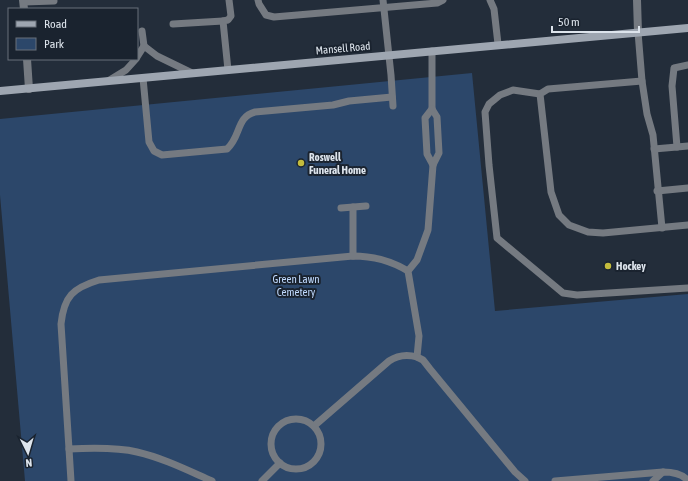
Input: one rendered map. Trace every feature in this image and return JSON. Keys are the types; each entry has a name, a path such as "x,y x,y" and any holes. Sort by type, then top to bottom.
{"main road":[{"name":"Mansell Road","path":"2,92 498,44 688,29"}],"street":[{"path":"637,0 638,32"},
{"path":"27,60 30,89"}],"lane":[{"path":"173,24 228,20 231,16 229,0"},
{"path":"258,0 266,15 274,17 383,4 437,3 442,0"},
{"path":"490,0 494,9 498,44"},
{"path":"24,4 54,1"},
{"path":"383,4 393,106"},
{"path":"223,21 228,70"},
{"path":"138,55 143,48 142,31"},
{"path":"638,32 642,81 647,114 653,135 662,228"},
{"path":"143,48 192,73"},
{"path":"408,271 417,260 428,230 433,165 439,153 437,117 432,109 432,51"},
{"path":"107,81 126,70 134,60"},
{"path":"678,147 672,86 674,68 688,65"},
{"path":"144,78 149,142 154,151 162,155 227,149 233,144 244,118 255,112 392,98"},
{"path":"642,81 548,89 540,94 513,90 500,95 489,104 485,112 490,173 498,238 562,293 577,296 688,288"},
{"path":"540,94 551,192 559,216 569,225 588,232 603,233 688,225"},
{"path":"432,109 425,118 427,154 433,165"},
{"path":"654,150 688,146"},
{"path":"658,191 688,188"},
{"path":"341,208 366,206"},
{"path":"353,207 353,256"},
{"path":"71,481 61,324 62,312 66,301 73,292 83,285 98,280 353,256 379,258 399,265 408,271 419,336 417,357"},
{"path":"314,426 389,361 395,357 405,355 417,357 430,369 515,472 525,481"},
{"path":"294,419 302,419 314,426 319,432 322,445 317,459 306,468 300,469 292,469 280,463 275,458 271,444 272,436 280,424 294,419"},
{"path":"69,449 96,448 135,451 166,460 212,481"},
{"path":"262,481 280,463"},
{"path":"653,481 663,472"},
{"path":"555,481 663,472 678,474 686,478 688,481"}],"green space":[{"name":"Green Lawn Cemetery","path":"472,73 495,311 688,294 688,481 25,481 0,195 0,119"}],"place":[{"name":"Roswell Funeral Home","path":"301,163"},
{"name":"Hockey","path":"608,266"}]}
